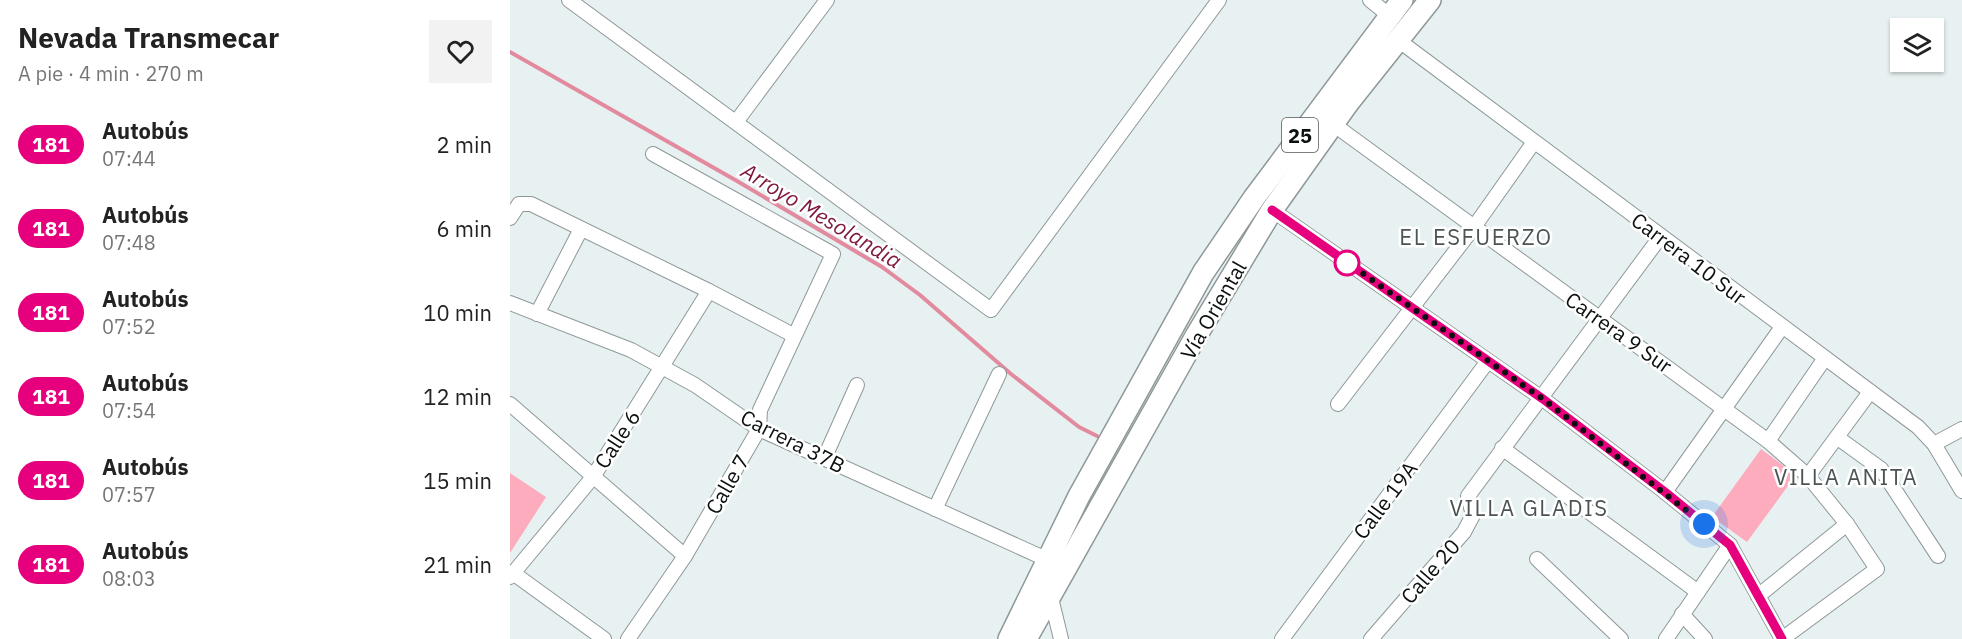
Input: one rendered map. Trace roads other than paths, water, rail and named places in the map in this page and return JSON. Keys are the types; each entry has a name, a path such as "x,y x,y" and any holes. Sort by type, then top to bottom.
{"highway":[{"name":"Vía Oriental","path":"1026,639 1118,479 1196,336 1272,210 1333,124 1430,0"},
{"name":"Vía Oriental","path":"1009,639 1046,559 1175,324 1230,232 1396,8"}],"street":[{"path":"569,0 991,310 1219,0"},
{"path":"736,122 827,0"},
{"path":"1370,0 1396,8"},
{"name":"Carrera 10 Sur","path":"1398,40 1918,427 1934,444 1962,491"},
{"name":"Carrera 9 Sur","path":"1333,124 1724,408 1768,441 1808,476 1847,524 1877,569 1782,639"},
{"path":"1338,404 1474,227 1534,142"},
{"name":"Calle 7","path":"628,639 685,556 759,429 760,410 793,335 833,254 653,154"},
{"path":"511,216 519,204 531,204 793,335"},
{"path":"1272,210 1543,399 1730,545 1782,639"},
{"path":"537,314 581,230"},
{"name":"Calle 20","path":"1371,639 1464,532 1473,515 1468,496 1502,448 1543,399 1660,236"},
{"name":"Calle 6","path":"511,575 593,477 709,291"},
{"name":"Carrera 37B","path":"510,303 631,350 662,366 759,429 1046,559"},
{"path":"1665,492 1782,327"},
{"path":"1768,441 1825,358"},
{"name":"Calle 19A","path":"1282,639 1488,361"},
{"path":"935,509 999,374"},
{"path":"824,459 857,384"},
{"path":"1808,476 1870,392"},
{"path":"510,404 685,556"},
{"path":"1934,444 1962,429"},
{"path":"1838,438 1881,470 1938,556"},
{"path":"1502,448 1698,592"},
{"path":"1758,596 1847,524"},
{"path":"1666,639 1730,545"},
{"path":"1537,559 1621,639"},
{"path":"511,575 604,639"},
{"path":"1050,594 1061,639"},
{"path":"1682,614 1705,639"}],"waterway":[{"name":"Arroyo Mesolandia","path":"510,52 737,181 882,267 920,295 1011,374 1079,427 1097,436"}],"district":[{"name":"EL ESFUERZO","path":"1476,236"},
{"name":"VILLA ANITA","path":"1846,476"},
{"name":"VILLA GLADIS","path":"1529,507"}]}
